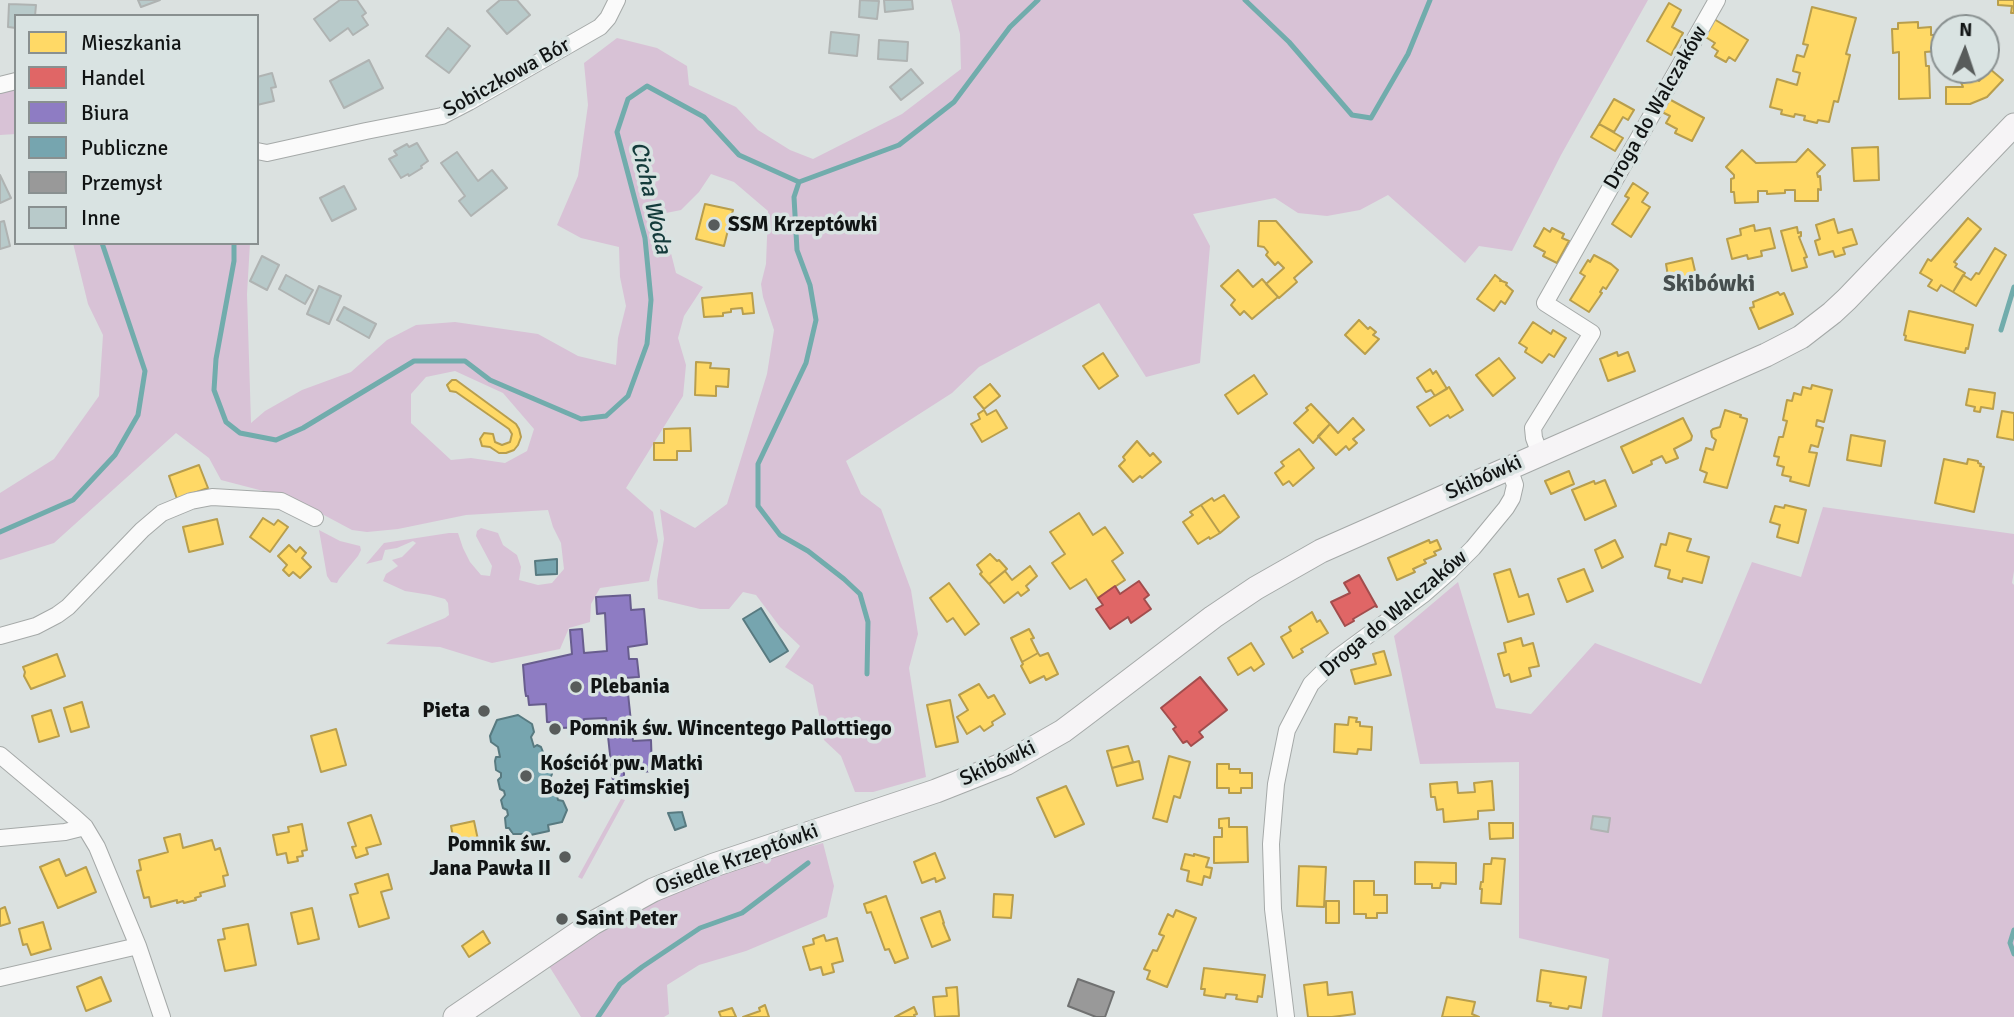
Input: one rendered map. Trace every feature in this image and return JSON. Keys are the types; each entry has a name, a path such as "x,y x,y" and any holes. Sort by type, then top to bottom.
{"main road":[{"name":"Skibówki","path":"923,795 1007,763 1062,731 1213,617 1289,568 1337,543 1766,355 1808,332 1847,299 2014,125"},
{"name":"Osiedle Krzeptówki","path":"455,1017 575,935 653,890 714,865 923,795"}],"street":[{"name":"Sobiczkowa Bór","path":"259,151 267,153 442,116 600,27 617,0"},
{"name":"Droga do Walczaków","path":"1540,454 1533,428 1592,333 1545,303 1717,0"},
{"name":"Droga do Walczaków","path":"1286,1017 1273,909 1271,844 1276,784 1287,730 1311,684 1337,658 1432,587 1480,539 1511,498 1515,485 1509,467"},
{"path":"0,636 36,626 68,607 142,530 162,513 174,507 212,497 281,502 316,518"},
{"path":"0,755 85,827 97,847 138,946 162,1017"},
{"path":"0,838 65,832 85,827"},
{"path":"0,978 138,946"}],"shaded area":[{"path":"951,0 1648,0 1561,155 1512,251 1479,246 1465,263 1388,195 1360,210 1327,216 1298,213 1275,198 1193,214 1210,246 1200,363 1146,377 1099,303 979,367 952,393 846,461 861,494 881,509 911,590 918,634 909,668 926,777 873,792 855,792 841,756 824,740 813,685 785,667 800,646 780,627 756,595 743,592 729,609 700,609 658,599 657,581 664,539 660,509 695,528 727,504 767,374 774,330 761,284 766,264 768,211 734,182 711,174 699,192 681,210 661,214 676,273 703,287 684,316 678,338 686,365 683,396 626,488 653,512 658,541 649,581 600,588 591,604 590,622 569,628 560,649 492,663 440,647 386,644 445,618 449,615 448,603 445,599 405,591 383,581 386,574 398,566 392,560 402,557 416,543 413,541 385,550 382,560 366,564 384,543 458,533 470,562 481,575 490,576 492,566 476,536 481,528 498,533 503,545 517,555 521,567 519,580 538,585 552,583 564,569 561,543 548,510 466,515 398,529 367,532 352,530 294,499 221,480 209,458 176,433 54,543 0,560 0,493 54,459 99,396 103,335 88,304 73,245 250,245 247,294 251,423 265,411 302,390 351,372 387,340 416,325 455,322 538,334 578,356 616,365 618,338 626,306 620,277 619,247 581,238 557,225 578,176 588,105 584,63 617,38 657,48 687,66 689,85 736,107 758,130 790,150 813,159 902,114 961,69 960,34","holes":["455,371 503,393 534,429 527,451 505,463 471,458 451,460 411,423 411,394 426,377"]},
{"path":"14,90 14,134 0,135 0,93"},
{"path":"1823,507 2014,534 2014,1017 1602,1017 1609,959 1519,938 1519,762 1420,764 1394,636 1458,582 1496,708 1531,714 1595,643 1701,684 1752,562 1801,577"},
{"path":"319,530 340,541 360,546 358,556 337,583 331,582 327,576"},
{"path":"621,799 625,800 582,879 578,877"},
{"path":"823,843 834,886 827,917 746,951 699,965 667,985 669,1014 664,1017 581,1017 549,966 596,934 690,885 761,860"}],"building: Mieszkania":[{"path":"1998,0 2014,0 2014,13 2011,13 2012,6 1998,5"},
{"path":"1669,3 1681,10 1672,27 1683,33 1671,55 1647,41"},
{"path":"1812,7 1856,18 1846,54 1850,55 1838,102 1834,101 1829,122 1804,120 1805,116 1781,114 1782,110 1770,107 1777,79 1797,85 1800,73 1793,71 1797,55 1804,57 1808,45 1803,44"},
{"path":"1714,19 1748,40 1735,61 1729,57 1726,62 1715,56 1718,51 1712,47 1715,43 1704,36"},
{"path":"1918,22 1918,28 1930,27 1930,52 1925,52 1926,66 1929,66 1930,98 1899,99 1899,52 1893,53 1892,29 1898,29 1898,23"},
{"path":"1962,84 1999,84 1987,97 1970,104 1946,104 1946,87 1963,87"},
{"path":"1614,99 1634,110 1628,120 1623,117 1614,132 1599,124"},
{"path":"1669,99 1704,118 1692,141 1675,133 1677,129 1666,123 1670,116 1662,112"},
{"path":"1599,124 1623,138 1615,151 1591,137"},
{"path":"1878,147 1879,180 1854,181 1852,148"},
{"path":"1808,149 1825,165 1817,173 1818,177 1820,176 1821,190 1818,189 1818,201 1795,201 1795,190 1785,190 1785,193 1767,194 1767,191 1758,191 1758,202 1735,203 1734,192 1731,192 1731,179 1734,175 1726,167 1742,150 1756,163 1796,162"},
{"path":"1633,183 1648,193 1642,202 1650,207 1631,237 1612,224 1629,198 1625,196"},
{"name":"SSM Krzeptówki","path":"705,204 733,210 724,246 696,239"},
{"path":"1968,218 1981,229 1954,262 1957,264 1955,267 1965,273 1953,292 1941,285 1937,291 1928,286 1932,280 1920,273 1928,259 1931,261"},
{"path":"1834,219 1838,233 1852,229 1857,244 1843,248 1845,254 1835,257 1833,251 1819,255 1815,241 1820,239 1816,225"},
{"path":"1259,221 1276,221 1312,262 1294,278 1297,282 1279,298 1266,284 1284,268 1278,262 1275,265 1266,255 1268,252 1264,247 1258,246"},
{"path":"1754,225 1755,231 1770,228 1775,248 1761,251 1762,256 1748,259 1747,255 1732,259 1727,239 1741,235 1740,229"},
{"path":"1797,227 1798,233 1801,232 1799,237 1807,257 1804,258 1807,267 1792,271 1781,231"},
{"path":"1544,228 1550,232 1552,228 1564,234 1562,238 1569,241 1557,263 1543,256 1545,252 1534,246"},
{"path":"1995,248 2006,255 1976,306 1953,292 1963,275 1971,280 1976,273 1979,274"},
{"path":"1594,255 1618,270 1606,289 1603,287 1589,312 1570,300 1585,276 1580,273"},
{"path":"1692,258 1698,284 1677,289 1674,275 1668,276 1666,264"},
{"path":"1238,270 1253,287 1262,279 1278,297 1252,319 1244,311 1240,315 1231,305 1235,300 1221,286"},
{"path":"1495,275 1513,291 1505,304 1501,301 1494,311 1477,299"},
{"path":"1778,292 1780,295 1784,293 1793,314 1759,329 1750,308 1754,307 1753,302"},
{"path":"752,293 754,313 743,314 742,308 731,309 731,312 723,313 723,316 704,317 702,298"},
{"path":"1909,311 1973,325 1968,349 1966,348 1965,353 1905,340"},
{"path":"1359,320 1368,329 1370,327 1376,332 1373,335 1379,339 1365,354 1345,335"},
{"path":"1533,322 1551,334 1553,330 1566,338 1554,357 1549,354 1542,363 1525,352 1527,348 1519,343"},
{"path":"1617,352 1618,356 1628,352 1635,371 1608,381 1600,359"},
{"path":"1103,353 1118,376 1099,389 1083,366"},
{"path":"1499,358 1515,378 1493,396 1476,375"},
{"path":"696,362 711,363 710,368 729,369 728,387 716,386 716,396 695,395"},
{"path":"1430,369 1433,374 1436,371 1447,389 1435,396 1431,390 1426,392 1417,378"},
{"path":"1254,375 1267,394 1238,414 1225,395"},
{"path":"456,380 516,424 521,437 514,450 499,453 490,447 482,446 480,439 484,433 493,434 495,442 502,445 510,442 512,434 509,429 456,392 450,391 447,385"},
{"path":"990,384 1000,396 984,409 974,397"},
{"path":"1812,385 1832,390 1824,422 1817,420 1816,426 1823,428 1818,447 1811,445 1809,452 1817,453 1809,486 1790,481 1791,477 1782,475 1784,467 1777,465 1779,457 1774,456 1787,421 1783,420 1787,400 1792,401 1794,393 1801,395 1803,387 1811,389"},
{"path":"1449,387 1463,410 1430,426 1417,407"},
{"path":"1969,389 1995,393 1993,409 1981,407 1980,412 1974,411 1975,407 1966,405"},
{"path":"1311,404 1330,424 1313,443 1294,423"},
{"path":"984,410 987,415 996,410 1007,428 982,442 971,424 980,419 978,414"},
{"path":"1725,410 1747,419 1727,488 1704,482 1707,473 1700,470 1706,448 1713,450 1716,440 1711,431 1720,427"},
{"path":"2002,411 2014,413 2014,440 1997,437"},
{"path":"1353,418 1364,430 1353,439 1357,443 1349,450 1346,446 1336,455 1318,436 1330,424 1338,433"},
{"path":"1683,418 1692,436 1691,440 1674,449 1678,458 1666,463 1662,456 1633,473 1621,447"},
{"path":"690,428 691,451 677,451 677,460 654,460 654,443 664,443 664,429"},
{"path":"1851,435 1885,441 1881,466 1847,460"},
{"path":"1137,441 1150,456 1153,453 1161,462 1133,482 1119,466"},
{"path":"1299,449 1314,468 1293,486 1289,481 1283,485 1275,473 1284,466 1281,462"},
{"path":"1944,459 1967,464 1968,459 1978,461 1980,466 1984,467 1974,512 1935,503"},
{"path":"199,465 208,488 177,499 169,476"},
{"path":"1569,471 1574,484 1551,494 1545,481"},
{"path":"1605,480 1616,506 1585,520 1572,490 1594,481 1595,484"},
{"path":"1224,495 1239,517 1220,533 1201,505"},
{"path":"1201,505 1220,533 1198,544 1183,522 1193,515 1190,512"},
{"path":"1785,505 1806,510 1798,543 1777,537 1780,525 1770,522 1775,506 1784,508"},
{"path":"1079,513 1093,535 1105,527 1123,553 1112,561 1125,580 1098,598 1086,579 1070,589 1052,563 1065,554 1050,532"},
{"path":"263,518 274,525 278,520 288,527 270,552 250,537"},
{"path":"217,519 223,544 189,552 183,527"},
{"path":"1669,533 1691,539 1687,551 1709,557 1702,583 1683,578 1682,582 1668,578 1670,570 1655,566 1661,544 1666,545"},
{"path":"1429,540 1430,543 1437,540 1441,549 1434,552 1436,555 1424,560 1426,563 1413,569 1415,572 1397,580 1388,558"},
{"path":"1615,540 1623,557 1602,568 1595,550"},
{"path":"289,545 296,552 300,547 306,553 302,558 311,567 300,578 293,572 289,576 283,570 287,565 278,556"},
{"path":"990,554 1007,569 989,584 980,574 982,572 977,565"},
{"path":"1030,566 1037,576 1026,586 1029,590 1021,596 1018,592 1004,603 989,584 1005,571 1012,580"},
{"path":"1510,569 1519,597 1528,594 1534,614 1508,622 1494,574"},
{"path":"1584,569 1593,591 1567,602 1558,579"},
{"path":"949,583 979,624 965,635 953,618 947,622 930,598"},
{"path":"1312,612 1328,633 1301,649 1303,652 1293,658 1281,637 1291,631 1289,627"},
{"path":"1029,629 1038,653 1022,662 1011,638"},
{"path":"1521,638 1523,646 1533,643 1539,666 1529,668 1531,676 1511,682 1509,674 1504,676 1498,654 1506,652 1504,643"},
{"path":"1251,643 1264,664 1254,671 1251,667 1238,675 1228,658"},
{"path":"1384,651 1391,675 1355,684 1351,670 1376,664 1373,654"},
{"path":"1038,653 1040,656 1048,653 1058,674 1046,680 1044,676 1030,683 1021,666 1022,662"},
{"path":"57,654 65,676 31,689 24,676 23,667"},
{"path":"979,684 988,698 994,695 1005,714 984,731 980,726 967,734 957,717 968,710 959,695"},
{"path":"950,700 958,742 936,747 927,705"},
{"path":"82,702 89,727 71,732 64,708"},
{"path":"51,710 59,736 39,742 32,716"},
{"path":"1349,717 1357,718 1356,722 1360,722 1360,726 1372,727 1371,750 1358,749 1357,754 1334,752 1335,724 1348,725"},
{"path":"336,729 346,765 321,772 311,736"},
{"path":"1128,746 1133,762 1112,768 1107,751"},
{"path":"1169,756 1190,762 1180,798 1174,796 1167,822 1153,818"},
{"path":"1139,761 1143,779 1117,786 1112,768"},
{"path":"1217,764 1229,764 1229,769 1240,769 1240,773 1252,773 1252,788 1241,788 1241,793 1229,793 1229,788 1217,788"},
{"path":"1492,781 1494,810 1478,811 1478,819 1444,822 1443,809 1437,810 1435,797 1431,797 1430,784 1457,782 1458,793 1475,792 1474,783"},
{"path":"1066,786 1084,824 1055,837 1037,798"},
{"path":"371,815 381,844 366,848 368,854 356,858 352,847 356,846 348,823"},
{"path":"1229,818 1229,827 1247,827 1248,862 1214,863 1214,837 1222,837 1219,819"},
{"path":"474,821 478,840 455,847 451,826"},
{"path":"1489,823 1513,823 1513,838 1490,839"},
{"path":"302,824 307,850 302,851 303,856 297,857 298,861 288,863 286,853 277,855 273,835 289,832 288,827"},
{"path":"180,834 183,848 212,840 215,850 220,848 228,875 223,876 225,886 200,893 201,896 195,898 196,900 177,903 177,900 151,907 149,897 144,898 137,871 141,870 139,860 168,852 164,838"},
{"path":"935,853 945,878 936,882 935,878 922,883 914,862"},
{"path":"1185,854 1209,858 1206,867 1212,868 1210,878 1204,876 1202,885 1187,881 1189,871 1181,869"},
{"path":"1492,858 1505,859 1501,904 1481,903 1484,864 1491,864"},
{"path":"59,859 66,876 86,867 96,892 58,908 40,867"},
{"path":"1415,862 1456,863 1456,884 1441,883 1440,888 1432,888 1432,884 1415,884"},
{"path":"1299,866 1326,867 1324,907 1297,906"},
{"path":"388,874 392,889 381,892 389,918 359,927 350,895 358,893 355,884"},
{"path":"1354,881 1374,881 1374,895 1387,895 1387,913 1377,913 1377,918 1354,914"},
{"path":"994,894 1013,895 1011,918 993,917"},
{"path":"886,896 908,958 895,963 889,949 885,950 871,912 867,913 864,904"},
{"path":"1326,901 1339,901 1339,923 1326,923"},
{"path":"5,907 10,923 0,926 0,909"},
{"path":"312,908 319,939 298,944 291,913"},
{"path":"1176,910 1196,918 1167,987 1147,979 1150,971 1144,969 1153,950 1157,951 1164,936 1159,934 1168,914 1173,917"},
{"path":"940,911 950,940 932,947 921,918"},
{"path":"43,922 51,949 31,955 27,944 23,945 19,929"},
{"path":"248,924 256,965 225,971 218,940 225,939 223,929"},
{"path":"483,931 490,943 469,957 462,946"},
{"path":"824,935 826,941 837,938 843,961 832,964 834,972 823,975 821,967 810,970 803,947 814,944 813,939"},
{"path":"1204,968 1265,975 1262,997 1258,996 1257,1002 1236,999 1237,995 1226,994 1225,998 1204,995 1205,989 1201,989"},
{"path":"1541,970 1586,977 1581,1008 1569,1006 1568,1009 1537,1001"},
{"path":"101,977 111,1001 86,1011 77,987"},
{"path":"1327,982 1328,995 1352,992 1355,1014 1308,1017 1304,985"},
{"path":"957,987 959,1016 935,1017 933,997 947,996 946,988"},
{"path":"1447,997 1475,1002 1472,1014 1479,1017 1442,1017"},
{"path":"765,1005 769,1017 743,1017 760,1011 759,1008"},
{"path":"914,1007 917,1014 915,1017 895,1017"},
{"path":"732,1008 736,1017 721,1017 719,1012"}],"building: Handel":[{"path":"1359,575 1377,607 1345,626 1331,602 1350,593 1344,583"},
{"path":"1139,581 1149,595 1144,599 1151,609 1131,623 1128,617 1110,629 1096,609 1103,605 1098,598 1115,586 1120,594"},
{"path":"1200,677 1227,710 1199,732 1203,737 1191,746 1187,741 1183,743 1173,729 1176,727 1161,708"}],"building: Biura":[{"name":"Plebania","path":"630,595 631,610 644,609 647,644 628,647 629,659 637,659 639,677 624,678 624,684 627,684 633,741 651,740 652,771 642,772 641,765 628,767 628,770 624,770 624,781 613,782 606,718 584,719 584,727 561,728 560,723 547,722 546,704 529,705 523,665 572,654 570,630 582,629 584,653 607,651 605,613 597,614 596,597"}],"building: Publiczne":[{"path":"557,559 557,574 536,575 535,561"},
{"path":"761,608 788,651 770,662 743,619"},
{"name":"Kościół pw. Matki Bożej Fatimskiej","path":"518,715 532,724 534,732 531,737 534,747 541,747 545,757 544,765 549,766 551,782 556,784 559,791 558,800 563,801 567,810 562,822 548,825 549,831 526,836 513,834 506,828 505,818 508,815 501,800 505,795 500,789 498,780 501,773 496,770 495,761 496,757 500,757 498,747 491,742 490,736 497,720"},
{"path":"682,812 686,826 675,830 668,813"}],"building: Przemysł":[{"path":"1078,979 1114,992 1105,1017 1096,1017 1068,1006"}],"building: Inne":[{"path":"138,0 160,0 141,7"},
{"path":"340,0 357,0 366,13 362,16 368,25 353,35 348,28 330,41 314,19"},
{"path":"500,0 517,0 530,15 507,34 487,11"},
{"path":"860,0 879,1 877,19 859,17"},
{"path":"884,0 912,0 913,9 885,12"},
{"path":"9,4 36,5 35,14 14,14 14,28 8,27"},
{"path":"448,28 470,46 449,73 426,56"},
{"path":"831,32 859,35 857,56 829,53"},
{"path":"879,40 908,42 907,61 878,59"},
{"path":"369,60 383,88 344,108 330,81"},
{"path":"911,69 923,83 901,100 890,87"},
{"path":"272,73 276,87 271,88 274,101 259,105 259,76"},
{"path":"417,143 428,161 422,168 401,178 389,159 397,155 394,151 407,144 409,147"},
{"path":"457,152 478,181 492,170 507,188 471,216 459,201 465,196 441,163"},
{"path":"0,175 11,198 0,203"},
{"path":"344,186 356,209 332,221 320,198"},
{"path":"4,221 10,246 0,249 0,222"},
{"path":"262,256 279,265 267,290 250,281"},
{"path":"286,275 313,290 305,304 279,289"},
{"path":"319,286 341,296 329,324 307,314"},
{"path":"344,307 376,324 369,338 337,320"},
{"path":"1593,816 1610,818 1608,832 1591,829"}],"waterway":[{"name":"Cicha Woda","path":"234,245 234,261 216,359 214,390 226,422 240,433 276,440 303,428 414,361 465,361 490,380 581,419 606,416 628,396 647,344 651,300 645,238 617,132 628,99 647,86 704,117 739,155 799,182 899,145 954,102 1010,27 1038,0"},
{"name":"Cicha Woda","path":"1245,0 1289,42 1352,115 1371,118 1408,54 1430,0"},
{"path":"799,182 794,197 797,250 810,285 816,320 806,363 758,464 758,506 780,535 808,551 860,594 868,622 867,674"},
{"name":"Cicha Woda","path":"0,532 73,500 115,455 138,415 145,371 103,245"},
{"path":"2001,330 2014,287"},
{"path":"598,1017 620,984 642,967 700,928 742,913 808,863"},
{"path":"2014,930 2010,943 2014,954"}],"place":[{"name":"SSM Krzeptówki","path":"714,225"},
{"name":"Plebania","path":"576,687"},
{"name":"Pieta","path":"484,711"},
{"name":"Pomnik św. Wincentego Pallottiego","path":"555,729"},
{"name":"Kościół pw. Matki Bożej Fatimskiej","path":"526,776"},
{"name":"Pomnik św. Jana Pawła II","path":"565,857"},
{"name":"Saint Peter","path":"562,919"}],"district":[{"name":"Skibówki","path":"1709,285"}]}
